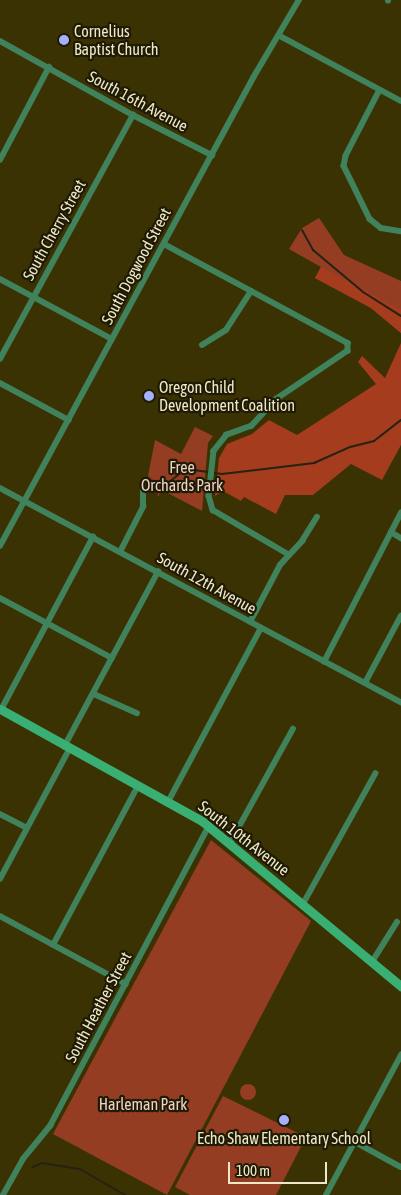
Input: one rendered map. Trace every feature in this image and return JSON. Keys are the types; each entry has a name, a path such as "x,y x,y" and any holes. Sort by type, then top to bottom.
{"main road":[{"name":"South 10th Avenue","path":"0,709 209,826 401,986"}],"street":[{"name":"South Dogwood Street","path":"0,546 212,155 299,0"},
{"path":"280,36 401,101"},
{"name":"South 16th Avenue","path":"0,41 132,115 212,155"},
{"path":"0,160 49,68"},
{"path":"380,90 346,156 344,166 370,219 381,228 401,231"},
{"name":"South Cherry Street","path":"0,359 132,115"},
{"path":"164,244 343,340 350,347 343,355 277,399 252,426 223,438 214,451 210,483 213,510 288,554"},
{"path":"0,279 112,339"},
{"path":"202,345 226,330 251,291"},
{"path":"0,383 69,420"},
{"name":"South 12th Avenue","path":"0,488 401,702"},
{"path":"120,552 143,508 142,490"},
{"path":"324,662 369,579 390,532 401,513"},
{"path":"250,622 288,554 302,541 317,517"},
{"path":"390,532 401,538"},
{"path":"0,709 48,624 93,537"},
{"path":"0,879 112,658 158,572"},
{"path":"0,598 112,658"},
{"path":"365,683 401,616"},
{"path":"168,802 261,628"},
{"path":"94,694 137,713"},
{"path":"230,844 293,729"},
{"path":"303,904 375,774"},
{"path":"53,945 138,786"},
{"path":"0,814 27,828"},
{"name":"South Heather Street","path":"3,1195 23,1160 50,1126 209,826"},
{"path":"0,916 126,984"},
{"path":"372,962 397,922"},
{"path":"326,1195 401,1055"},
{"path":"355,1142 401,1167"}],"green space":[{"path":"319,218 344,255 401,281 401,333 371,308 315,278 321,267 289,249 302,228"},
{"name":"Free Orchards Park","path":"195,427 213,436 208,443 202,511 162,490 158,497 157,484 148,476 155,440 181,454"},
{"name":"Harleman Park","path":"211,840 311,921 167,1195 53,1134"},
{"path":"248,1084 254,1086 256,1092 254,1098 248,1100 242,1098 240,1092 242,1086"},
{"path":"223,1096 306,1137 276,1195 190,1195 175,1187"}],"shaded area":[{"path":"321,267 401,310 401,333 371,308 315,278"},
{"name":"Free Orchards Park","path":"401,343 401,445 382,480 351,464 313,495 285,495 276,514 244,497 241,501 223,491 215,496 219,458 227,444 252,434 269,420 297,435 376,384 358,362 362,356 385,378"}],"waterway":[{"path":"302,230 313,250 363,292 401,316"},
{"path":"169,482 183,471 194,470 222,474 314,463 350,447 374,441 401,420"},
{"path":"33,1167 42,1163 80,1169 125,1195"}],"place":[{"name":"Cornelius Baptist Church","path":"64,40"},
{"name":"Oregon Child Development Coalition","path":"149,396"},
{"name":"Echo Shaw Elementary School","path":"284,1120"}]}
